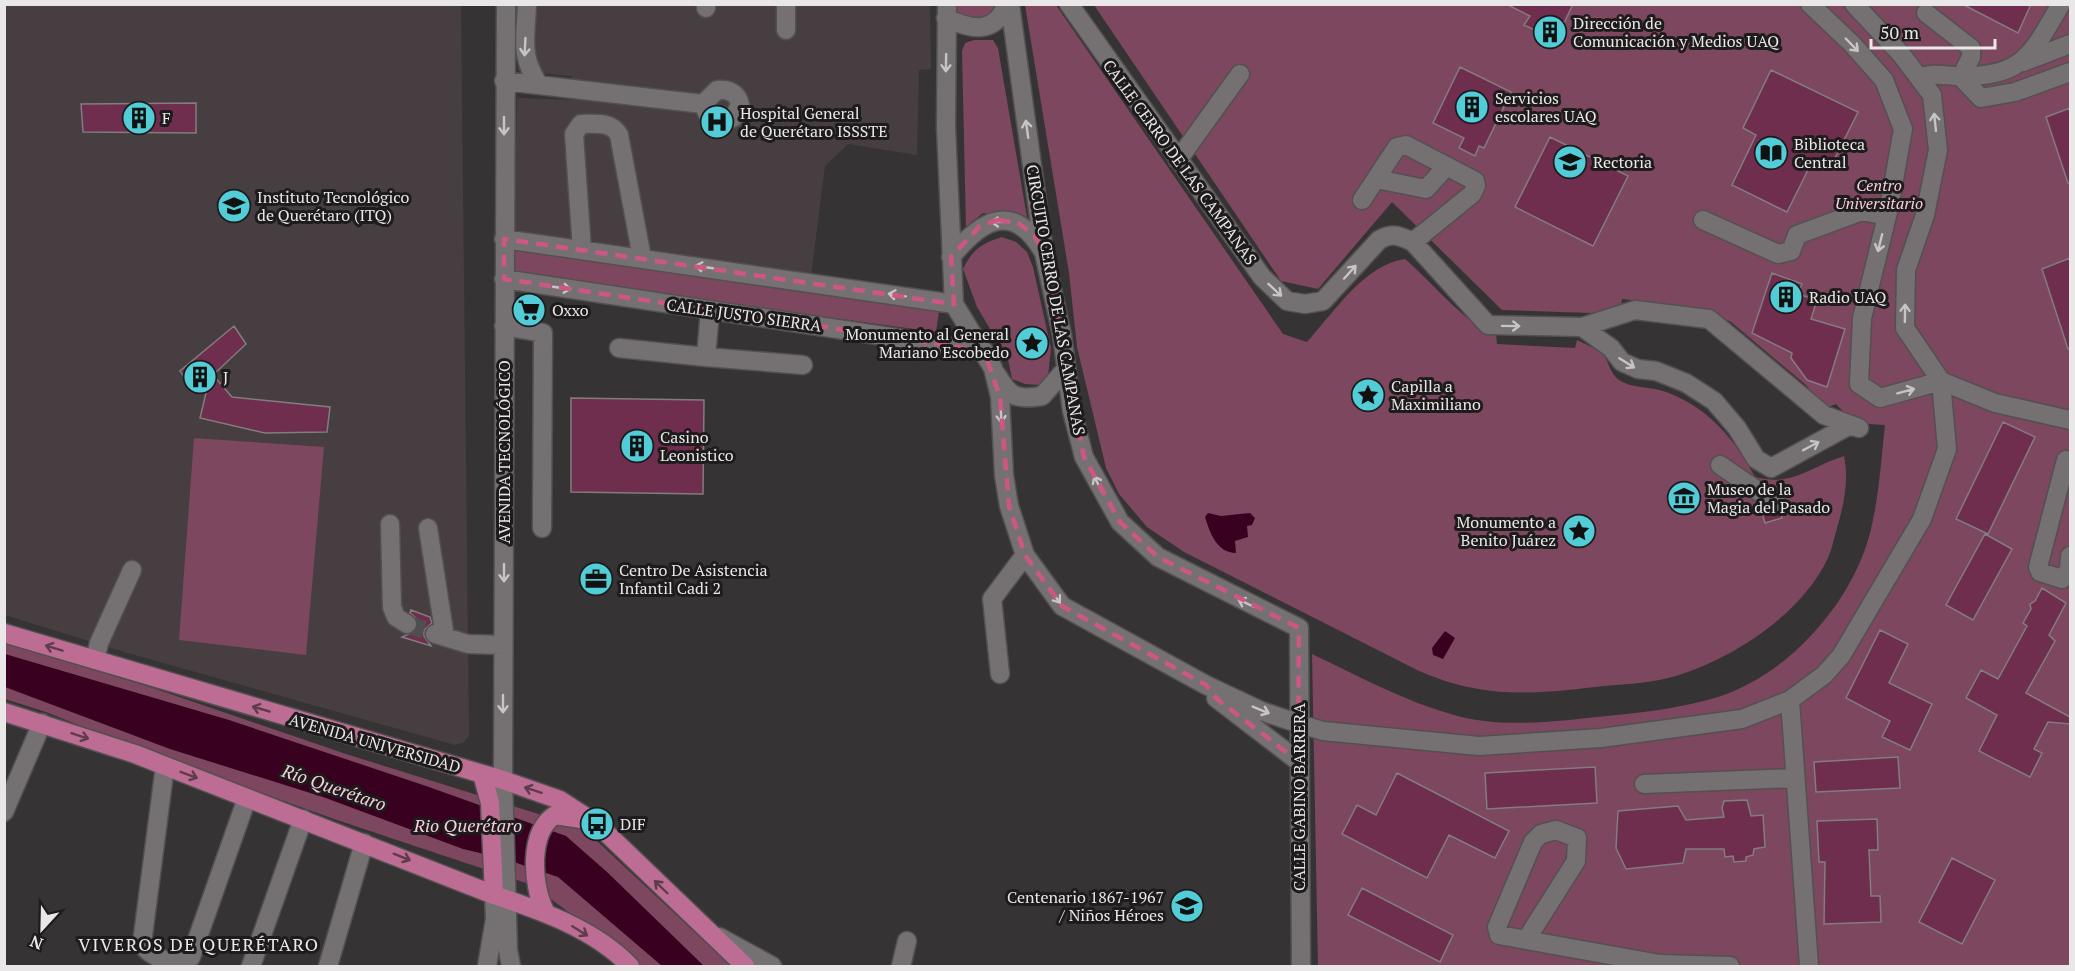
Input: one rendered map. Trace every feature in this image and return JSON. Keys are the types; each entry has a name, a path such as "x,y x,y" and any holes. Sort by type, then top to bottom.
{"main road":[{"name":"AVENIDA UNIVERSIDAD","path":"4,633 503,780 560,800 597,824 745,966"},
{"path":"4,712 165,766 364,843 500,887 576,928 626,963"},
{"path":"482,774 497,805 500,887"},
{"path":"545,911 538,898 536,877 539,835 545,823 555,814 572,815 597,824"}],"street":[{"name":"AVENIDA TECNOLÓGICO","path":"497,805 503,780 506,4"},
{"path":"527,4 524,56 527,67 539,85"},
{"path":"786,4 786,30"},
{"path":"946,11 972,28 987,27 1001,18 1008,4"},
{"name":"CIRCUITO CERRO DE LAS CAMPANAS","path":"1008,4 1044,253 1062,335 1072,411 1084,457 1120,522 1158,557 1299,628"},
{"name":"CALLE CERRO DE LAS CAMPANAS","path":"1069,4 1262,277 1287,301 1305,304 1323,301 1379,240 1387,235 1397,234 1413,242"},
{"path":"1810,4 1852,44 1884,80 1903,129 1887,216 1862,318 1859,384 1880,398 1941,381 1995,404 2070,420"},
{"path":"993,368 1000,398 1004,475 1009,506 1025,555 1062,606 1206,685 1261,711 1323,731 1479,746 1601,738 1742,719 1790,700 1824,675 1841,656 1922,519 1947,449 1941,381 1905,328 1906,270 1925,215 1938,150 1932,95 1921,78 1854,4"},
{"path":"2023,62 2061,4"},
{"path":"946,11 945,98 954,304 1007,391 1022,399 1042,396 1066,369"},
{"path":"1926,13 1971,48 1971,57 1961,77"},
{"path":"1921,78 1927,75 1961,77 2005,71 2070,44"},
{"path":"1961,77 1981,98 2015,92 2070,72"},
{"path":"1178,160 1240,74"},
{"path":"504,81 703,104"},
{"path":"582,250 574,134 581,124 607,125 615,129 619,135 642,258"},
{"path":"1362,200 1397,147 1406,145 1475,181 1476,186 1472,194 1413,242 1488,325 1582,327 1635,310 1709,319 1824,415 1859,428 1848,426 1771,468 1756,459 1737,428 1714,401 1686,383 1656,371 1638,369 1622,362 1611,348 1582,327"},
{"path":"1376,179 1426,189 1446,167"},
{"path":"1703,220 1778,254 1791,251 1797,235 1862,211 1887,216"},
{"path":"951,257 980,226 998,220 1018,224 1034,235 1044,253"},
{"path":"504,238 954,304"},
{"name":"CALLE JUSTO SIERRA","path":"504,279 984,351"},
{"path":"706,357 710,310"},
{"path":"504,326 543,333 542,528"},
{"path":"619,348 802,365"},
{"path":"2069,455 2037,567 2040,572 2062,579 2069,570 2070,556"},
{"path":"1720,465 1777,504"},
{"path":"390,524 392,607 396,617 406,624"},
{"path":"428,528 440,636 468,644 503,645"},
{"path":"1000,674 992,599 1025,555"},
{"path":"96,660 103,635 132,570"},
{"name":"CALLE GABINO BARRERA","path":"1299,628 1297,723 1300,966"},
{"path":"1206,685 1217,699 1298,760"},
{"path":"1790,700 1809,966"},
{"path":"4,812 42,723"},
{"path":"165,766 142,943 150,953 175,963 185,962 191,957 247,798"},
{"path":"1644,784 1795,778"},
{"path":"251,966 303,819"},
{"path":"1526,940 1576,861 1576,838 1556,830 1541,834 1533,842 1497,927 1499,934 1503,937 1660,964 1730,966"},
{"path":"328,966 364,843"},
{"path":"500,887 507,961"},
{"path":"487,966 500,887"},
{"path":"703,928 772,966"},
{"path":"901,966 907,941"}],"highlighted area":[{"path":"998,220 1018,223 1034,235 1044,253 1084,457 1120,522 1158,557 1299,628 1298,761 1217,699 1206,685 1062,606 1025,555 1009,506 1000,397 984,351 504,279 504,239 954,304 951,257 980,226"}],"shaded area":[{"name":"Instituto Tecnológico de Querétaro (ITQ)","path":"4,5 461,5 469,736 464,742 455,745 124,652 5,615"},
{"name":"Hospital General de Querétaro ISSSTE","path":"518,5 930,5 931,69 919,70 917,155 848,144 825,166 811,276 514,235 517,98 571,100 572,76 518,71"}],"green space":[{"path":"947,5 1007,5 972,28"},
{"path":"1025,5 1056,5 1283,334 1307,342 1363,280 1390,263 1405,259 1474,323 1496,334 1497,344 1575,348 1577,340 1602,353 1613,374 1624,383 1663,391 1693,405 1718,425 1738,450 1755,477 1791,478 1844,456 1846,483 1842,510 1829,555 1816,579 1800,599 1760,634 1715,661 1691,671 1641,683 1548,692 1504,692 1462,686 1417,670 1184,552 1147,527 1119,494 1106,468 1077,347 1069,273"},
{"name":"Centro Universitario","path":"1094,5 2070,5 2070,966 1318,966 1312,654 1417,703 1454,715 1492,722 1550,722 1649,711 1704,701 1744,687 1769,672 1792,654 1832,610 1849,585 1861,559 1873,520 1885,425 1854,423 1836,404 1823,409 1806,385 1731,322 1700,308 1622,299 1620,314 1502,310 1392,202 1318,289 1281,281"},
{"path":"974,40 993,40 998,48 1028,223 983,213 966,227 962,51 965,43"},
{"path":"1002,237 1016,242 1027,252 1033,267 1051,348 1048,377 1039,385 1025,384 1012,379 1008,359 977,307 963,269 978,248"},
{"path":"513,246 940,304 936,332 509,274"},
{"path":"194,438 324,447 306,655 179,640"},
{"name":"Rio Querétaro","path":"4,643 153,688 346,754 583,828 731,966 641,966 532,885 334,819 136,748 46,712 5,699"}],"water":[{"path":"1208,513 1221,516 1250,513 1255,518 1252,525 1247,526 1248,537 1235,541 1236,553 1224,550 1215,541 1205,517"},
{"path":"1445,631 1455,638 1443,659 1433,655 1432,648"},
{"name":"Rio Querétaro","path":"5,654 229,720 566,836 607,872 704,966 662,966 558,877 505,859 463,849 323,797 170,749 5,687"}],"building":[{"path":"1506,4 1573,4 1556,40 1524,25 1530,16"},
{"path":"1962,4 2031,4 2018,33"},
{"name":"Servicios escolares UAQ","path":"1460,67 1511,92 1484,148 1479,146 1475,156 1459,148 1464,138 1433,123"},
{"path":"1771,70 1858,112 1829,170 1812,162 1787,212 1732,185 1756,135 1743,128"},
{"name":"F","path":"196,103 196,133 83,132 81,104"},
{"path":"2070,108 2070,183 2068,183 2046,117"},
{"path":"1550,137 1628,176 1593,246 1515,207"},
{"path":"2070,258 2070,348 2068,349 2042,269"},
{"path":"1772,273 1802,284 1798,294 1817,300 1811,319 1845,329 1827,387 1807,380 1791,358 1792,353 1752,333"},
{"name":"J","path":"234,326 246,344 213,375 232,397 330,407 327,432 265,433 200,418 211,372 192,389 180,371"},
{"name":"Casino Leonistico","path":"571,398 704,400 703,494 571,492"},
{"path":"2003,422 2035,437 1988,534 1956,519"},
{"path":"1764,508 1771,514 1781,514 1782,518 1765,523 1761,509"},
{"path":"1985,534 2012,549 1973,620 1946,605"},
{"path":"2042,588 2066,603 2049,635 2055,641 2026,693 2070,717 2070,724 2048,722 2034,749 2042,753 2030,777 1979,751 1997,715 1966,698 1981,670 1998,679 2027,626 2023,623 2031,609 2030,604 2035,601"},
{"path":"411,610 430,617 432,623 424,630 424,636 431,646 402,637 417,630 417,619 410,613"},
{"path":"1880,630 1908,644 1889,683 1932,704 1910,750 1882,737 1890,721 1846,698"},
{"path":"1898,757 1900,788 1816,792 1814,762"},
{"path":"1595,767 1597,803 1487,809 1485,773"},
{"path":"1397,773 1509,831 1495,858 1449,835 1427,878 1342,834 1357,805 1376,815"},
{"path":"1747,800 1751,816 1763,815 1765,847 1754,849 1753,855 1746,857 1746,861 1734,862 1733,856 1725,857 1724,849 1686,849 1683,863 1626,869 1616,848 1618,811 1678,806 1686,820 1724,817 1722,808 1724,801"},
{"path":"1877,819 1878,850 1869,850 1871,896 1880,896 1881,922 1824,924 1825,862 1819,862 1817,821"},
{"path":"1952,858 1995,880 1962,944 1919,922"},
{"path":"1362,888 1453,935 1440,962 1348,915"}],"tunnel":[{"path":"407,624 435,634"}],"place":[{"name":"Dirección de Comunicación y Medios UAQ","path":"1550,32"},
{"name":"Servicios escolares UAQ","path":"1472,107"},
{"name":"F","path":"139,118"},
{"name":"Hospital General de Querétaro ISSSTE","path":"717,122"},
{"name":"Biblioteca Central","path":"1771,153"},
{"name":"Rectoria","path":"1570,162"},
{"name":"Instituto Tecnológico de Querétaro (ITQ)","path":"234,206"},
{"name":"Radio UAQ","path":"1786,297"},
{"name":"Oxxo","path":"529,310"},
{"name":"Monumento al General Mariano Escobedo","path":"1032,343"},
{"name":"J","path":"200,377"},
{"name":"Capilla a Maximiliano","path":"1368,395"},
{"name":"Casino Leonistico","path":"637,446"},
{"name":"Museo de la Magia del Pasado","path":"1684,498"},
{"name":"Monumento a Benito Juárez","path":"1579,531"},
{"name":"Centro De Asistencia Infantil Cadi 2","path":"596,579"},
{"name":"DIF","path":"597,824"},
{"name":"Centenario 1867-1967 / Niños Héroes","path":"1187,906"}],"district":[{"name":"VIVEROS DE QUERÉTARO","path":"199,945"}],"water label":[{"name":"Río Querétaro","path":"334,788"}]}
